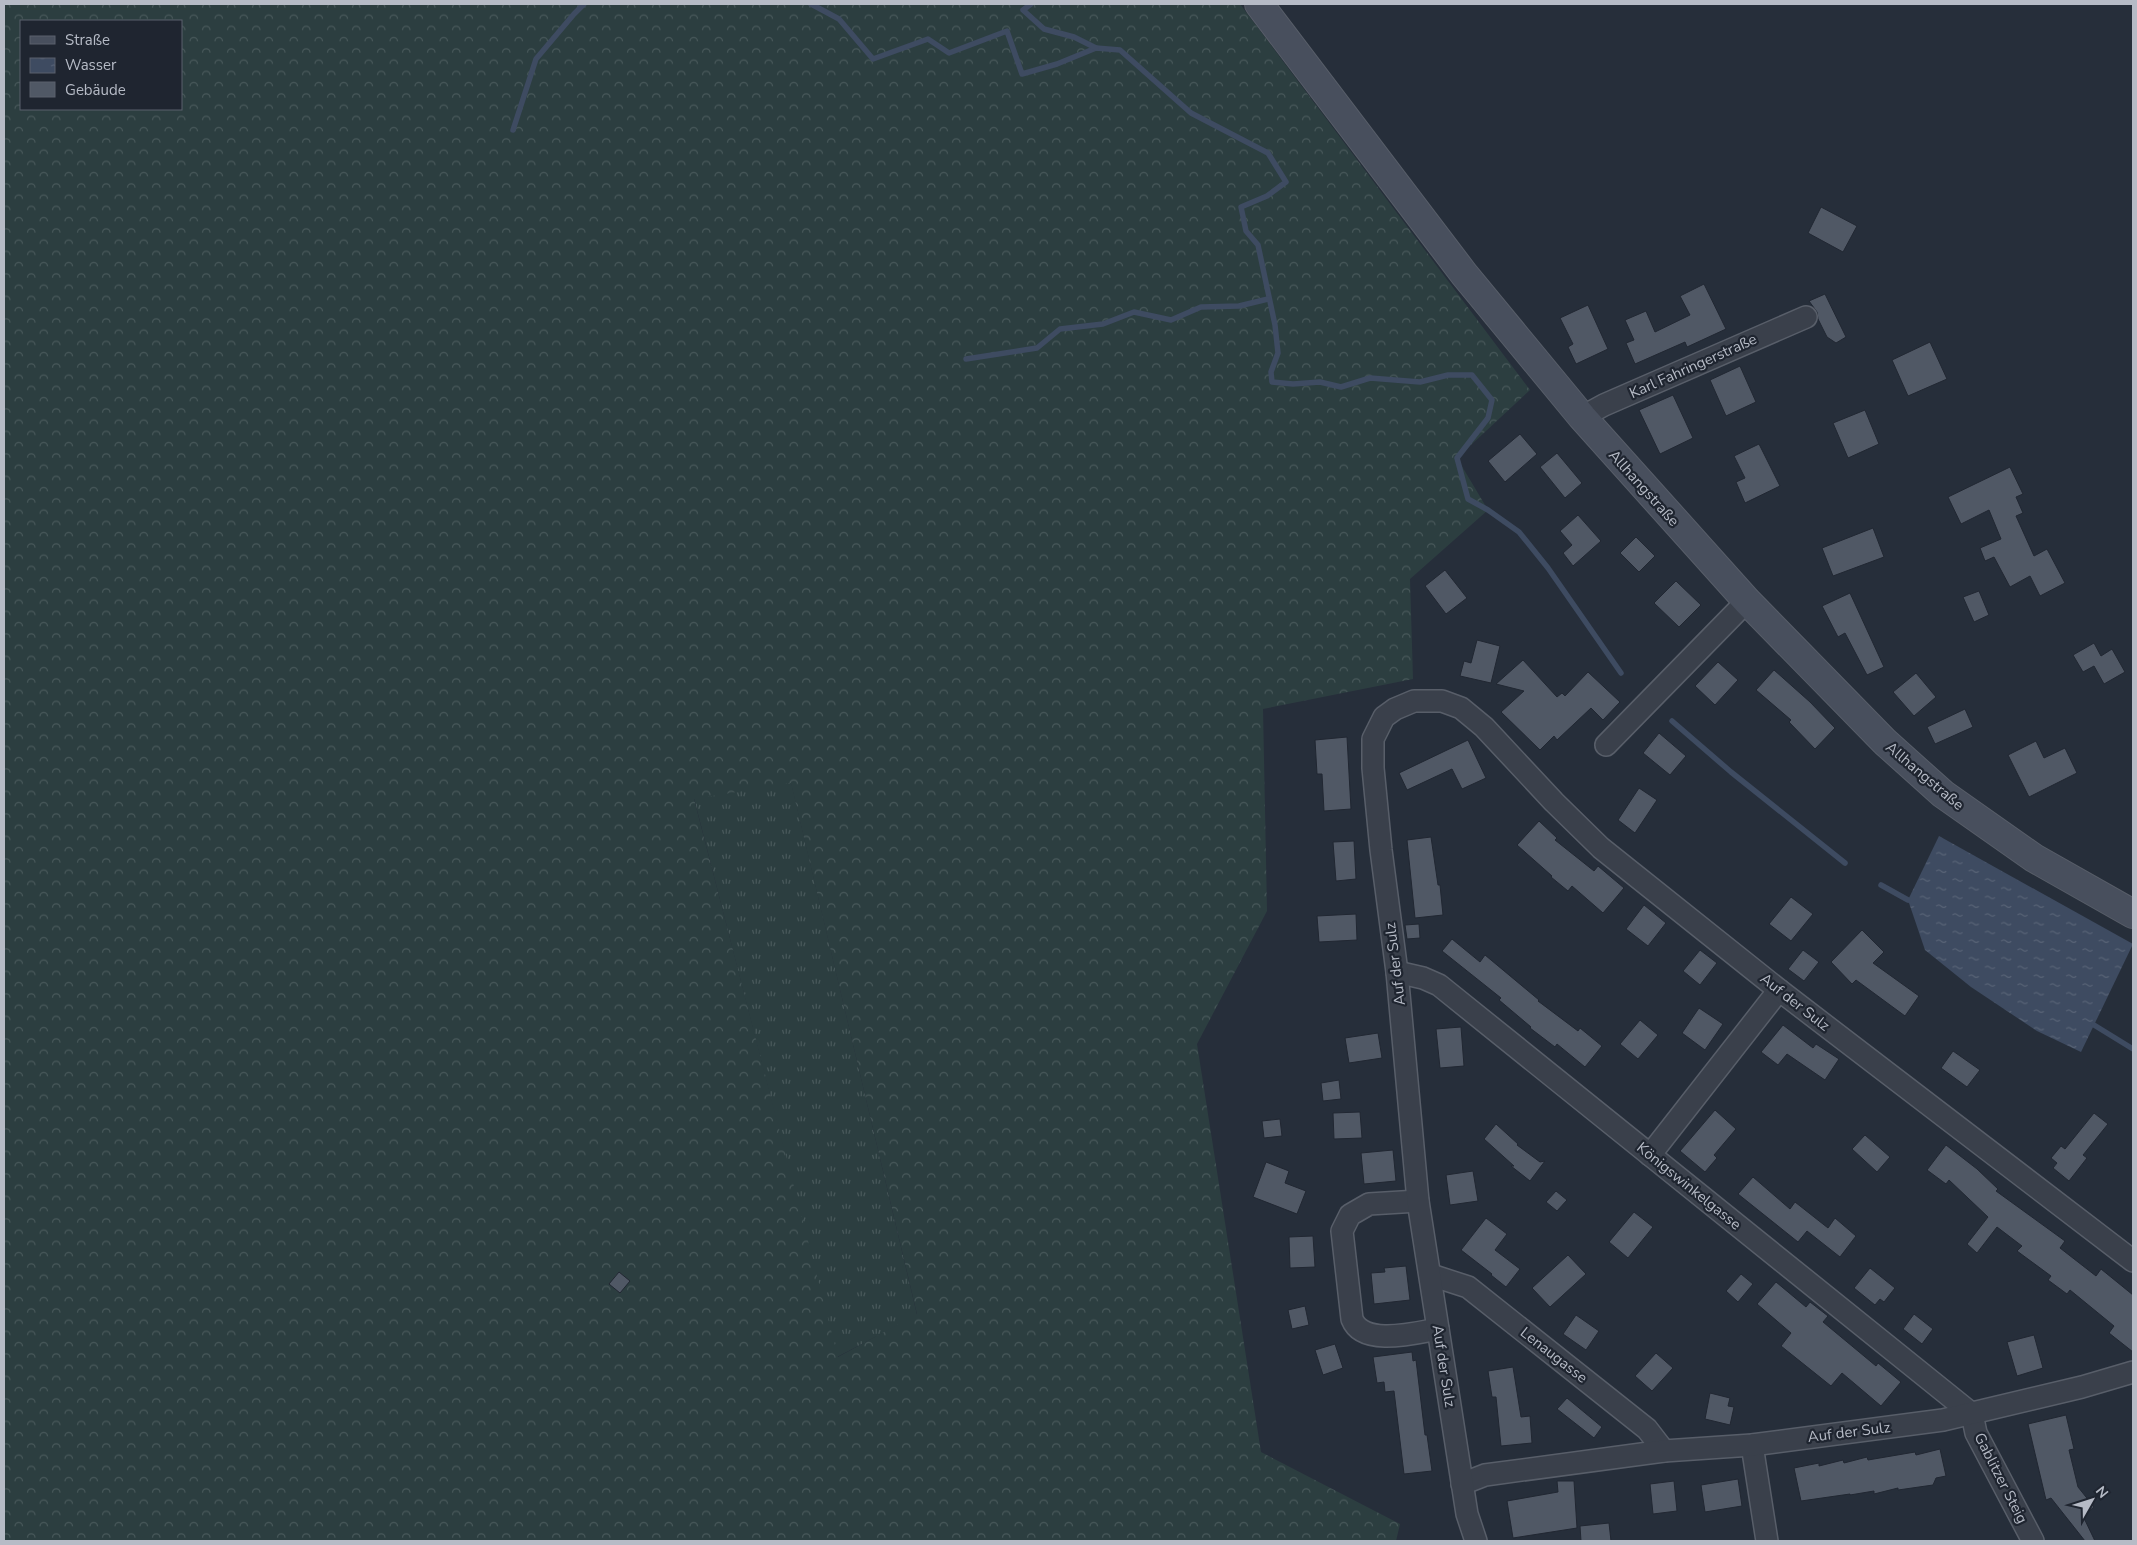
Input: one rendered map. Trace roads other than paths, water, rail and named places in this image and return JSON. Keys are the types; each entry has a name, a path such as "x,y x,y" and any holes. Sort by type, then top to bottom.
{"street":[{"name":"Allhangstraße","path":"1259,4 1464,274 1582,417 1747,601 1885,742 1943,794 2034,858 2133,914"},
{"name":"Karl Fahringerstraße","path":"1582,417 1604,405 1806,317"},
{"path":"1606,746 1747,601"},
{"name":"Auf der Sulz","path":"2133,1261 1780,990 1601,848 1554,802 1484,727 1461,708 1442,701 1414,701 1395,709 1384,717 1373,739 1373,768 1380,850 1397,972 1418,1201 1462,1484 1485,1475 1664,1451 1752,1445 1943,1420 2133,1372"},
{"name":"Königswinkelgasse","path":"1397,972 1423,978 1440,985 1972,1414"},
{"path":"1650,1155 1780,990"},
{"path":"1418,1201 1369,1204 1350,1215 1342,1232 1352,1319 1355,1326 1365,1332 1389,1336 1438,1329"},
{"name":"Lenaugasse","path":"1431,1275 1468,1287 1647,1429 1664,1451"},
{"name":"Gablitzer Steig","path":"1972,1414 1976,1432 2033,1541"},
{"path":"1752,1445 1766,1541"},
{"path":"1462,1484 1467,1514 1476,1541"}],"water":[{"path":"1939,836 2133,944 2081,1052 2037,1031 1971,987 1925,950 1908,900"}],"waterway":[{"path":"513,130 536,59 584,4"},
{"path":"811,4 839,19 873,59 928,39 949,53 1007,31 1022,74 1057,64 1096,48 1120,50 1191,113 1268,153 1286,182 1267,196 1241,207 1246,231 1258,245 1275,325 1278,353 1271,372 1272,382 1293,384 1320,382 1341,387 1370,378 1420,382 1448,375 1472,375 1492,400 1488,418 1457,458 1468,499 1488,510 1519,532 1548,568 1621,673"},
{"path":"1031,4 1023,10 1044,29 1074,37 1096,48"},
{"path":"966,359 1037,348 1060,329 1103,324 1134,312 1171,320 1201,307 1239,306 1268,299"},
{"path":"1672,721 1731,772 1845,863"},
{"path":"1881,885 1908,900"},
{"path":"2094,1025 2133,1049"}]}
